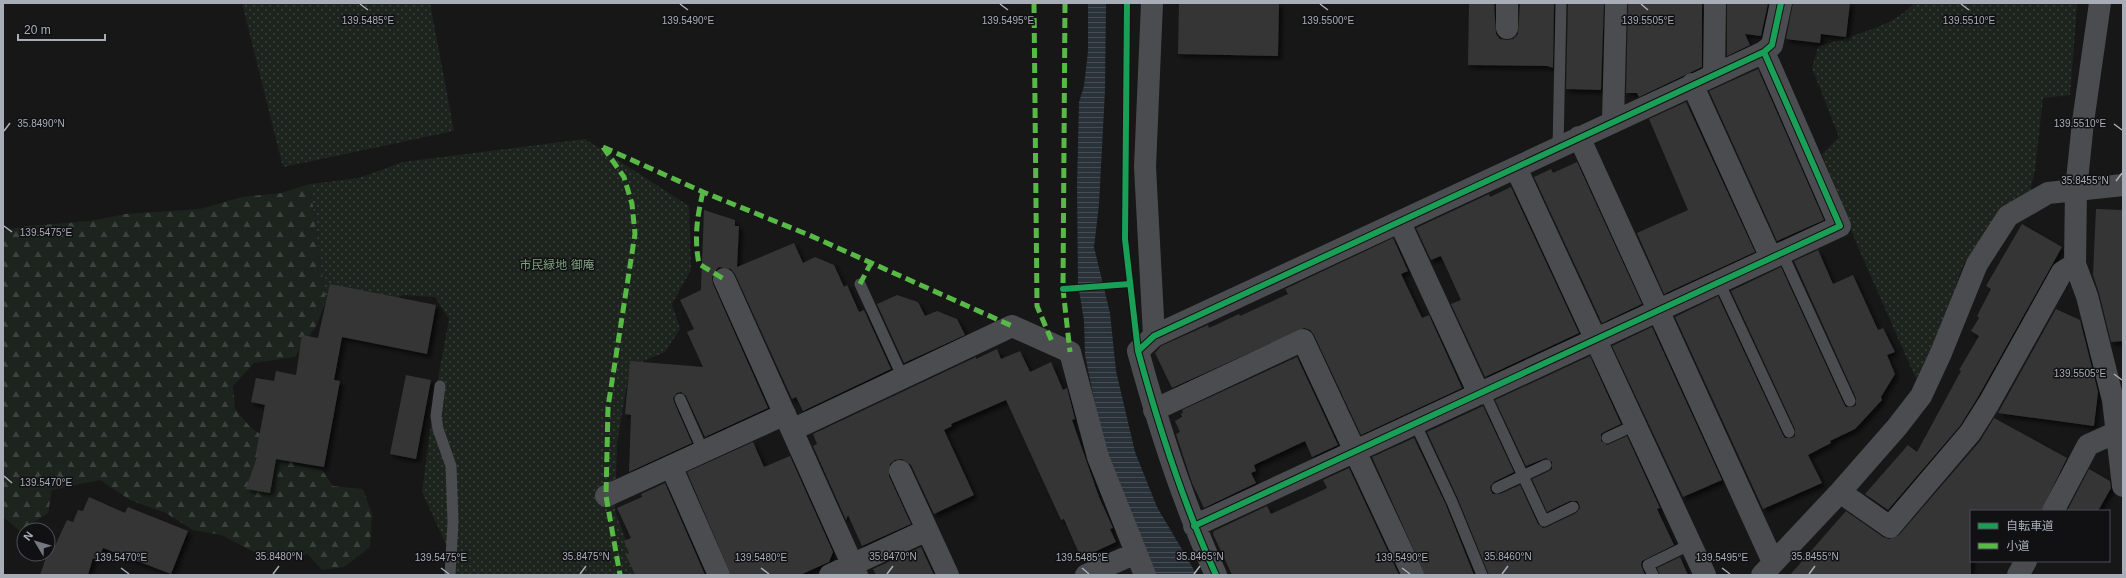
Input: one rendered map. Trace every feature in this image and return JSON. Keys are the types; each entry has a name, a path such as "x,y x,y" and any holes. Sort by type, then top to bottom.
{"street":[{"path":"1152,3 1145,167 1154,336"},
{"path":"1507,3 1507,28"},
{"path":"1613,121 1616,3"},
{"path":"1714,74 1715,3"},
{"path":"1216,575 1194,526 1154,410 1138,351 1154,336 1400,223 1613,121 1764,52 1772,45 1781,3"},
{"path":"2100,3 2083,122 2076,190 2075,264 2087,296 2114,400 2123,486"},
{"path":"1194,526 1840,226 1764,52"},
{"path":"1692,84 1776,256"},
{"path":"1579,138 1658,311 1767,568 1840,492 1921,396 1941,353 1977,264 2008,216 2048,194 2123,185"},
{"path":"1516,168 1705,575"},
{"path":"1400,223 1481,393"},
{"path":"1840,492 1890,527 1970,433 1989,403 2062,272 2075,264"},
{"path":"724,279 855,570"},
{"path":"606,496 703,451 788,422 904,378 1012,326 1070,352 1098,457 1145,575"},
{"path":"1154,410 1304,340 1413,575"},
{"path":"2054,510 2088,445 2117,432"},
{"path":"671,466 719,575"},
{"path":"900,471 948,575"},
{"path":"830,575 855,570 927,530"},
{"path":"1086,575 1136,553"},
{"path":"2018,575 2025,562"}],"lane":[{"path":"1558,148 1561,3"},
{"path":"1776,256 1850,401"},
{"path":"1719,282 1790,432"},
{"path":"860,284 904,378"},
{"path":"440,386 436,416 438,429 451,466 453,522 450,575"},
{"path":"1481,393 1544,521 1573,507"},
{"path":"680,399 703,451"},
{"path":"1414,423 1452,502 1482,575"},
{"path":"1607,438 1635,425"},
{"path":"1497,488 1546,465"},
{"path":"1652,575 1648,565 1691,544"}],"green space":[{"path":"242,3 430,3 454,131 283,167"},
{"path":"1914,3 2077,3 2070,95 2043,98 2035,170 2030,192 1996,219 1963,265 1942,326 1916,379 1855,240 1822,154 1839,137 1812,68 1818,47 1882,25 1905,12"},
{"name":"市民緑地 御庵","path":"585,139 689,206 691,270 672,304 680,329 665,352 630,367 617,443 615,511 639,575 449,575 450,553 422,492 435,394 449,319 435,297 404,295 361,314 326,302 310,184 359,178 403,162"},
{"path":"310,184 326,302 316,326 295,357 254,363 233,386 235,409 251,428 271,441 295,465 322,470 333,486 363,489 372,514 370,547 344,567 322,570 308,554 286,559 258,554 221,535 193,530 166,513 130,500 100,480 52,490 48,513 34,522 16,522 16,528 3,517 3,230 29,226 90,221 125,214 200,209 242,197 281,193"}],"shaded area":[{"path":"1088,3 1106,3 1105,90 1099,205 1094,247 1110,313 1116,371 1135,452 1157,507 1197,575 1153,575 1102,440 1085,355 1084,321 1078,284 1077,186 1079,102 1084,86 1088,51"}],"building":[{"path":"1179,3 1279,3 1278,56 1178,54"},
{"path":"1469,3 1494,3 1496,34 1500,39 1507,40 1513,39 1518,34 1520,3 1554,3 1553,68 1547,66 1468,65"},
{"path":"1568,3 1604,3 1601,90 1566,89"},
{"path":"1628,3 1702,3 1702,67 1639,97 1637,93 1626,93"},
{"path":"1727,3 1768,3 1761,36 1745,34 1750,45 1727,56"},
{"path":"1793,3 1850,3 1846,37 1821,34 1820,43 1786,39"},
{"path":"1758,69 1824,220 1777,241 1709,91"},
{"path":"1686,102 1755,252 1664,294 1637,233 1688,210 1649,119"},
{"path":"1577,162 1642,304 1602,323 1534,177 1551,169 1553,173"},
{"path":"1511,187 1579,333 1485,377 1451,304 1461,300 1441,256 1431,260 1416,228 1489,194 1490,197"},
{"path":"2096,209 2123,210 2123,341 2111,342 2093,275"},
{"path":"704,210 735,220 735,226 739,226 737,267 794,243 803,263 815,257 834,265 844,287 847,285 859,312 864,310 891,369 803,411 796,397 792,399 735,274 731,269 719,267 714,272 712,278 713,284 768,408 705,437 686,396 681,392 677,393 673,398 674,402 692,443 629,472 631,415 625,414 630,361 703,367 687,332 694,329 680,300 701,290"},
{"path":"2022,224 2062,247 1978,397 1960,426 1888,510 1865,494 1908,445 1917,452 1961,371 1959,370 1979,336 1971,331 1979,318 1977,316 1991,289 1986,286"},
{"path":"1393,238 1408,271 1401,274 1422,318 1429,315 1462,388 1361,435 1314,335 1310,330 1304,328 1172,388 1155,353 1161,346 1208,325 1209,328 1239,314 1240,316 1288,294 1285,289"},
{"path":"1818,250 1833,284 1853,275 1878,330 1883,328 1895,352 1887,355 1895,374 1881,397 1882,400 1855,429 1830,441 1831,443 1808,455 1822,483 1763,509 1675,317 1718,296 1783,435 1785,438 1792,438 1795,436 1795,429 1731,291 1781,267 1844,404 1846,407 1853,407 1856,405 1856,398 1794,261"},
{"path":"330,284 436,305 427,354 342,337 334,380 340,381 324,467 276,459 270,493 246,489 258,454 256,453 265,405 251,402 256,378 274,381 276,371 296,375 302,335 318,338"},
{"path":"897,295 918,302 925,316 937,311 957,319 965,335 904,363 877,304"},
{"path":"2056,309 2080,320 2098,392 2094,426 1998,413"},
{"path":"1652,327 1722,480 1683,497 1612,346"},
{"path":"997,349 1001,359 1020,351 1030,372 1051,362 1063,390 1067,388 1075,419 1072,420 1099,497 1113,528 1110,529 1116,542 1081,558 1064,519 1061,520 1006,400 951,424 952,426 944,430 974,495 934,514 911,465 902,459 895,460 890,464 889,476 911,524 862,546 848,515 846,520 813,446 817,444 813,434 976,357 976,359"},
{"path":"1590,356 1621,424 1601,434 1601,441 1607,445 1627,436 1660,508 1657,509 1674,545 1642,561 1641,565 1645,575 1489,575 1458,499 1427,432 1483,406 1514,472 1494,482 1490,487 1491,491 1493,494 1500,494 1520,485 1538,524 1543,528 1547,527 1576,513 1580,508 1579,504 1577,501 1570,501 1547,512 1532,479 1552,469 1552,462 1546,458 1526,466 1495,400"},
{"path":"1297,357 1338,445 1312,457 1305,441 1254,465 1256,471 1251,473 1256,483 1204,508 1192,483 1176,434 1180,432 1175,421 1182,417 1182,410"},
{"path":"406,375 431,380 416,459 390,454"},
{"path":"1994,418 2067,458 2041,510 1970,510 1971,575 1790,575 1846,511 1883,537 1889,539 1899,535 1980,441"},
{"path":"1414,438 1446,505 1474,575 1425,575 1372,457"},
{"path":"753,442 764,467 790,456 833,552 829,562 800,575 731,575 687,472"},
{"path":"1349,468 1399,575 1232,575 1213,534 1214,531 1267,506 1271,514 1317,493 1327,488 1323,480"},
{"path":"2089,469 2110,481 2111,488 2099,510 2068,510"},
{"path":"665,483 705,575 635,575 626,555 629,553 624,541 631,538 617,508 642,497 641,494"},
{"path":"89,497 125,513 128,507 188,531 171,574 103,548 98,560 93,558 88,575 40,575 44,562 56,562 56,544 67,520 73,522 78,510 83,511"},
{"path":"921,547 934,575 876,575 873,569"},
{"path":"1680,557 1688,575 1660,575 1657,568"}],"marked path":[{"path":"1034,3 1037,306 1053,344"},
{"path":"1065,3 1063,289 1070,352"},
{"path":"603,147 703,192 809,235 1012,326"},
{"path":"603,147 624,177 632,204 635,234 608,407 606,496 620,575"},
{"path":"703,192 697,228 697,254 699,264 724,279"},
{"path":"860,284 871,263"}],"cycle path":[{"path":"1127,3 1125,239 1138,351"},
{"path":"1216,575 1172,465 1138,351 1154,336 1764,52 1772,45 1781,3"},
{"path":"1194,526 1840,226 1764,52"},
{"path":"1063,289 1130,284"}]}
